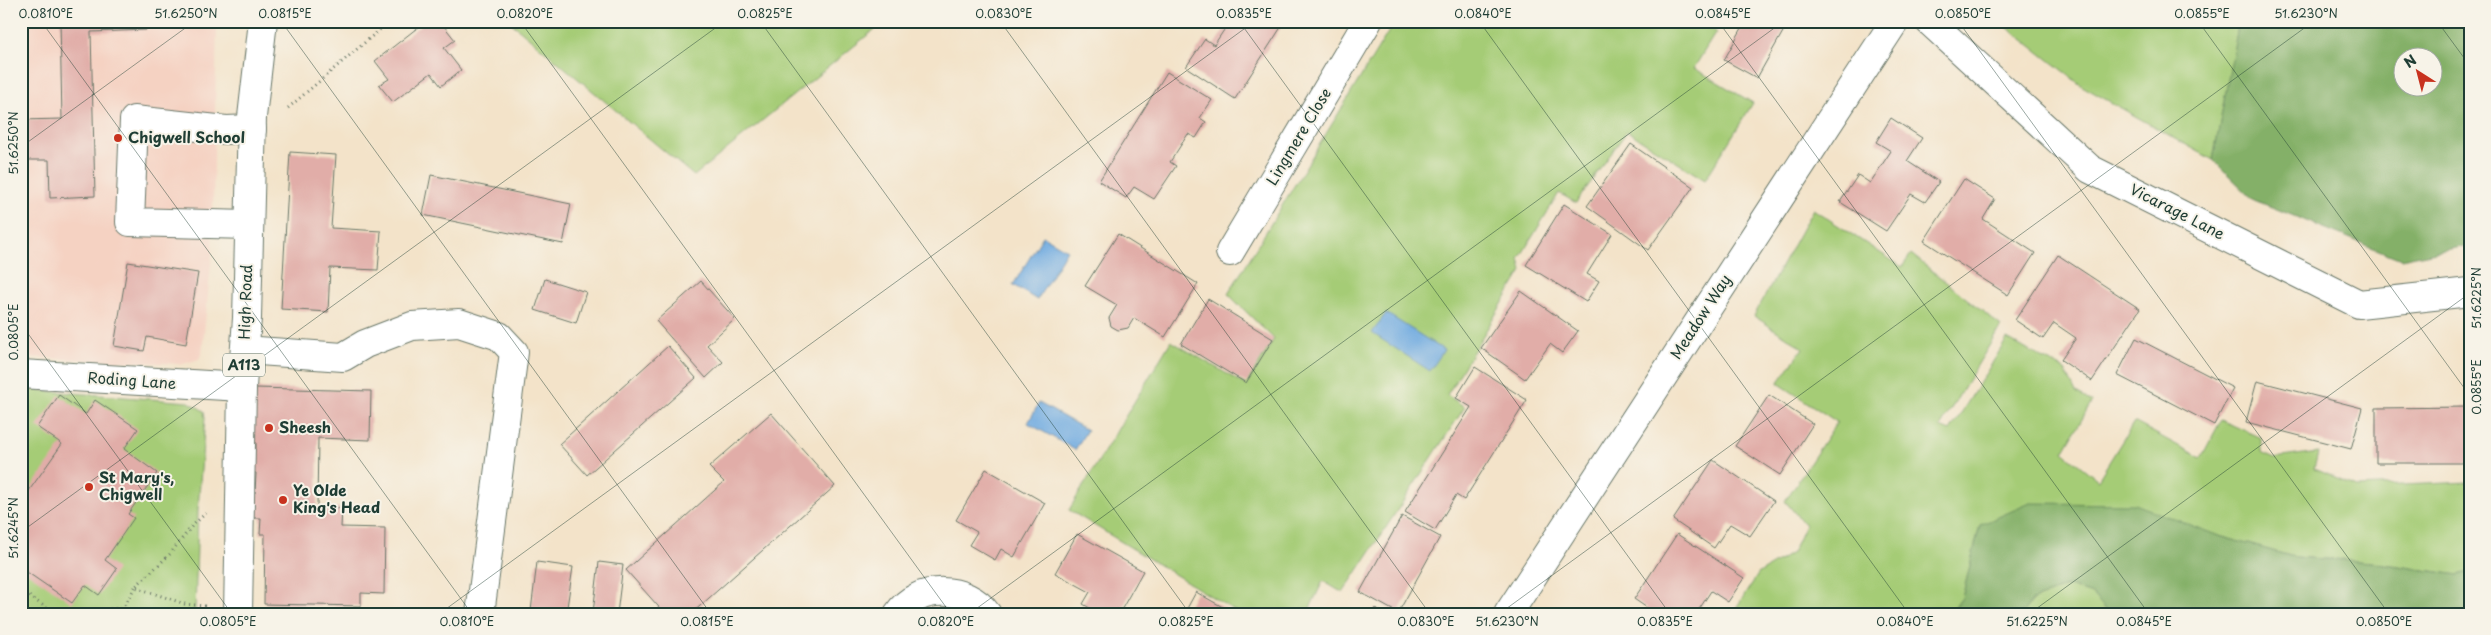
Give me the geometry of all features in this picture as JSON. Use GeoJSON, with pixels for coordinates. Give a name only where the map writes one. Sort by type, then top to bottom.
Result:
{"type":"FeatureCollection","features":[{"type":"Feature","properties":{"kind":"street","name":"High Road"},"geometry":{"type":"LineString","coordinates":[[238,611],[242,387],[245,350],[252,129],[263,21]]}},
{"type":"Feature","properties":{"kind":"street","name":"Lingmere Close"},"geometry":{"type":"LineString","coordinates":[[1230,252],[1368,21]]}},
{"type":"Feature","properties":{"kind":"street","name":"Meadow Way"},"geometry":{"type":"LineString","coordinates":[[1508,614],[1895,21]]}},
{"type":"Feature","properties":{"kind":"street","name":"Vicarage Lane"},"geometry":{"type":"LineString","coordinates":[[1929,21],[2090,169],[2350,300],[2359,304],[2470,292]]}},
{"type":"Feature","properties":{"kind":"street"},"geometry":{"type":"LineString","coordinates":[[249,225],[130,222],[130,212],[134,120],[226,130],[252,129]]}},
{"type":"Feature","properties":{"kind":"street"},"geometry":{"type":"LineString","coordinates":[[245,350],[344,357],[365,344],[412,326],[459,323],[499,336],[514,352],[480,614]]}},
{"type":"Feature","properties":{"kind":"street","name":"Roding Lane"},"geometry":{"type":"LineString","coordinates":[[21,374],[242,387]]}},
{"type":"Feature","properties":{"kind":"street"},"geometry":{"type":"LineString","coordinates":[[898,614],[915,598],[933,592],[952,592],[970,599],[986,614]]}},
{"type":"Feature","properties":{"kind":"path"},"geometry":{"type":"LineString","coordinates":[[282,113],[390,21]]}},
{"type":"Feature","properties":{"kind":"path"},"geometry":{"type":"LineString","coordinates":[[120,614],[121,608],[135,587],[170,554],[192,526],[240,482]]}},
{"type":"Feature","properties":{"kind":"path"},"geometry":{"type":"LineString","coordinates":[[135,587],[185,604],[238,611]]}},
{"type":"Feature","properties":{"kind":"path"},"geometry":{"type":"LineString","coordinates":[[21,591],[50,610],[84,612],[121,608]]}},
{"type":"Feature","properties":{"kind":"shaded area","name":"Chigwell School"},"geometry":{"type":"Polygon","coordinates":[[[21,21],[217,21],[212,254],[202,353],[199,359],[183,364],[21,357],[21,21]]]}},
{"type":"Feature","properties":{"kind":"green space"},"geometry":{"type":"Polygon","coordinates":[[[509,21],[885,21],[694,176],[509,21]]]}},
{"type":"Feature","properties":{"kind":"green space"},"geometry":{"type":"Polygon","coordinates":[[[1395,21],[1699,21],[1716,32],[1694,68],[1753,103],[1705,180],[1627,131],[1576,203],[1559,193],[1519,259],[1522,271],[1447,395],[1465,407],[1343,593],[1323,581],[1307,614],[1240,614],[1069,510],[1171,341],[1246,385],[1274,339],[1228,294],[1395,21]]]}},
{"type":"Feature","properties":{"kind":"green space"},"geometry":{"type":"Polygon","coordinates":[[[1999,21],[2239,21],[2213,160],[2082,86],[1999,21]]]}},
{"type":"Feature","properties":{"kind":"green space"},"geometry":{"type":"Polygon","coordinates":[[[2239,21],[2470,21],[2470,245],[2401,259],[2254,200],[2213,160],[2239,21]]]}},
{"type":"Feature","properties":{"kind":"green space"},"geometry":{"type":"Polygon","coordinates":[[[1813,209],[1902,267],[1911,254],[2001,326],[1940,427],[1950,431],[2007,339],[2065,370],[2076,393],[2092,402],[2063,452],[2098,480],[2134,422],[2201,458],[2221,420],[2261,438],[2261,452],[2275,458],[2318,452],[2314,469],[2356,487],[2470,482],[2470,572],[2458,575],[2371,562],[2294,557],[2219,536],[1980,525],[1962,598],[1949,614],[1732,614],[1759,573],[1792,553],[1805,525],[1785,501],[1837,422],[1778,383],[1803,348],[1754,316],[1813,209]]]}},
{"type":"Feature","properties":{"kind":"green space"},"geometry":{"type":"Polygon","coordinates":[[[21,389],[189,402],[204,411],[198,509],[195,614],[21,614],[21,389]]]}},
{"type":"Feature","properties":{"kind":"green space"},"geometry":{"type":"Polygon","coordinates":[[[2030,503],[2135,504],[2219,536],[2294,557],[2371,562],[2458,575],[2470,572],[2470,614],[2155,614],[2153,611],[2143,614],[2110,614],[2092,594],[2069,586],[2033,600],[2021,614],[1950,614],[1962,598],[1980,525],[2030,503]]]}},
{"type":"Feature","properties":{"kind":"green space"},"geometry":{"type":"Polygon","coordinates":[[[2069,586],[2092,594],[2110,614],[2021,614],[2033,600],[2069,586]]]}},
{"type":"Feature","properties":{"kind":"water"},"geometry":{"type":"Polygon","coordinates":[[[1043,236],[1067,250],[1037,300],[1013,285],[1043,236]]]}},
{"type":"Feature","properties":{"kind":"water"},"geometry":{"type":"Polygon","coordinates":[[[1386,313],[1444,350],[1430,371],[1372,333],[1386,313]]]}},
{"type":"Feature","properties":{"kind":"water"},"geometry":{"type":"Polygon","coordinates":[[[1039,403],[1087,430],[1075,450],[1028,423],[1039,403]]]}},
{"type":"Feature","properties":{"kind":"building"},"geometry":{"type":"Polygon","coordinates":[[[60,21],[145,21],[146,30],[91,32],[95,196],[50,198],[49,160],[21,160],[21,120],[62,119],[60,21]]]}},
{"type":"Feature","properties":{"kind":"building"},"geometry":{"type":"Polygon","coordinates":[[[426,21],[440,21],[455,40],[444,48],[461,70],[441,86],[431,73],[393,102],[379,85],[389,79],[375,61],[426,21]]]}},
{"type":"Feature","properties":{"kind":"building"},"geometry":{"type":"Polygon","coordinates":[[[1230,21],[1285,21],[1235,99],[1186,67],[1205,39],[1214,45],[1230,21]]]}},
{"type":"Feature","properties":{"kind":"building"},"geometry":{"type":"Polygon","coordinates":[[[1746,21],[1789,21],[1757,78],[1724,60],[1746,21]]]}},
{"type":"Feature","properties":{"kind":"building"},"geometry":{"type":"Polygon","coordinates":[[[1167,72],[1212,100],[1200,118],[1206,122],[1196,138],[1188,134],[1170,162],[1176,166],[1154,199],[1134,187],[1126,198],[1099,181],[1167,72]]]}},
{"type":"Feature","properties":{"kind":"building"},"geometry":{"type":"Polygon","coordinates":[[[1891,118],[1922,138],[1907,161],[1939,182],[1925,202],[1911,194],[1886,231],[1840,202],[1858,175],[1870,183],[1891,151],[1876,142],[1891,118]]]}},
{"type":"Feature","properties":{"kind":"building"},"geometry":{"type":"Polygon","coordinates":[[[1631,144],[1693,187],[1648,250],[1587,206],[1631,144]]]}},
{"type":"Feature","properties":{"kind":"building"},"geometry":{"type":"Polygon","coordinates":[[[290,152],[336,155],[331,228],[381,231],[378,270],[330,268],[328,312],[281,309],[290,152]]]}},
{"type":"Feature","properties":{"kind":"building"},"geometry":{"type":"Polygon","coordinates":[[[431,175],[571,204],[563,244],[423,215],[431,175]]]}},
{"type":"Feature","properties":{"kind":"building"},"geometry":{"type":"Polygon","coordinates":[[[1964,179],[1995,199],[1983,219],[2035,253],[2008,295],[1924,241],[1964,179]]]}},
{"type":"Feature","properties":{"kind":"building"},"geometry":{"type":"Polygon","coordinates":[[[1564,204],[1612,234],[1587,274],[1599,281],[1586,302],[1526,265],[1564,204]]]}},
{"type":"Feature","properties":{"kind":"building"},"geometry":{"type":"Polygon","coordinates":[[[1118,234],[1198,284],[1165,337],[1134,318],[1128,328],[1118,330],[1111,326],[1109,318],[1117,305],[1085,286],[1118,234]]]}},
{"type":"Feature","properties":{"kind":"building"},"geometry":{"type":"Polygon","coordinates":[[[2058,255],[2140,309],[2092,381],[2061,360],[2076,338],[2054,323],[2043,339],[2015,320],[2058,255]]]}},
{"type":"Feature","properties":{"kind":"building"},"geometry":{"type":"Polygon","coordinates":[[[128,262],[198,273],[186,344],[147,337],[144,351],[114,346],[128,262]]]}},
{"type":"Feature","properties":{"kind":"building"},"geometry":{"type":"Polygon","coordinates":[[[545,279],[586,292],[576,323],[535,310],[545,279]]]}},
{"type":"Feature","properties":{"kind":"building"},"geometry":{"type":"Polygon","coordinates":[[[701,281],[735,319],[707,345],[723,362],[706,378],[656,321],[701,281]]]}},
{"type":"Feature","properties":{"kind":"building"},"geometry":{"type":"Polygon","coordinates":[[[1521,291],[1578,331],[1562,353],[1550,344],[1525,379],[1481,348],[1521,291]]]}},
{"type":"Feature","properties":{"kind":"building"},"geometry":{"type":"Polygon","coordinates":[[[1208,299],[1273,339],[1246,383],[1181,344],[1208,299]]]}},
{"type":"Feature","properties":{"kind":"building"},"geometry":{"type":"Polygon","coordinates":[[[2136,338],[2233,388],[2214,425],[2117,375],[2136,338]]]}},
{"type":"Feature","properties":{"kind":"building"},"geometry":{"type":"Polygon","coordinates":[[[668,346],[696,378],[587,475],[559,444],[668,346]]]}},
{"type":"Feature","properties":{"kind":"building"},"geometry":{"type":"Polygon","coordinates":[[[1475,367],[1527,400],[1464,500],[1456,495],[1435,530],[1405,512],[1471,407],[1456,398],[1475,367]]]}},
{"type":"Feature","properties":{"kind":"building"},"geometry":{"type":"Polygon","coordinates":[[[2257,381],[2362,408],[2351,449],[2246,422],[2257,381]]]}},
{"type":"Feature","properties":{"kind":"building","name":"Ye Olde King's Head"},"geometry":{"type":"Polygon","coordinates":[[[256,388],[371,391],[370,440],[318,438],[317,507],[342,508],[341,527],[385,528],[384,594],[361,593],[361,606],[264,604],[265,534],[260,534],[261,518],[249,518],[250,493],[255,493],[256,473],[250,472],[250,449],[256,449],[256,442],[250,442],[256,388]]]}},
{"type":"Feature","properties":{"kind":"building","name":"St Mary's, Chigwell"},"geometry":{"type":"Polygon","coordinates":[[[59,395],[86,414],[95,400],[138,429],[124,449],[157,473],[128,514],[134,518],[105,560],[117,569],[99,595],[85,585],[72,603],[21,568],[21,502],[62,444],[37,427],[59,395]]]}},
{"type":"Feature","properties":{"kind":"building"},"geometry":{"type":"Polygon","coordinates":[[[1769,395],[1813,424],[1780,475],[1735,446],[1769,395]]]}},
{"type":"Feature","properties":{"kind":"building"},"geometry":{"type":"Polygon","coordinates":[[[2469,407],[2469,463],[2376,463],[2376,408],[2469,407]]]}},
{"type":"Feature","properties":{"kind":"building"},"geometry":{"type":"Polygon","coordinates":[[[771,413],[835,486],[691,614],[665,614],[626,570],[724,482],[709,467],[771,413]]]}},
{"type":"Feature","properties":{"kind":"building"},"geometry":{"type":"Polygon","coordinates":[[[1713,460],[1774,501],[1750,536],[1730,524],[1714,548],[1673,520],[1713,460]]]}},
{"type":"Feature","properties":{"kind":"building"},"geometry":{"type":"Polygon","coordinates":[[[986,469],[1045,503],[1014,557],[1001,549],[995,560],[969,545],[977,532],[956,520],[986,469]]]}},
{"type":"Feature","properties":{"kind":"building"},"geometry":{"type":"Polygon","coordinates":[[[1402,516],[1440,537],[1398,613],[1360,592],[1402,516]]]}},
{"type":"Feature","properties":{"kind":"building"},"geometry":{"type":"Polygon","coordinates":[[[1077,534],[1143,571],[1119,614],[1108,610],[1106,614],[1100,614],[1083,604],[1090,592],[1055,573],[1077,534]]]}},
{"type":"Feature","properties":{"kind":"building"},"geometry":{"type":"Polygon","coordinates":[[[1677,534],[1744,578],[1728,602],[1711,591],[1696,614],[1656,614],[1634,599],[1677,534]]]}},
{"type":"Feature","properties":{"kind":"building"},"geometry":{"type":"Polygon","coordinates":[[[537,562],[573,567],[566,614],[531,611],[537,562]]]}},
{"type":"Feature","properties":{"kind":"building"},"geometry":{"type":"Polygon","coordinates":[[[599,562],[623,565],[617,614],[593,613],[599,562]]]}},
{"type":"Feature","properties":{"kind":"building"},"geometry":{"type":"Polygon","coordinates":[[[1196,592],[1235,614],[1184,614],[1196,592]]]}},
{"type":"Feature","properties":{"kind":"building"},"geometry":{"type":"Polygon","coordinates":[[[1375,608],[1386,614],[1372,614],[1375,608]]]}},
{"type":"Feature","properties":{"kind":"place","name":"Chigwell School"},"geometry":{"type":"Point","coordinates":[118,138]}},
{"type":"Feature","properties":{"kind":"place","name":"Sheesh"},"geometry":{"type":"Point","coordinates":[269,428]}},
{"type":"Feature","properties":{"kind":"place","name":"St Mary's, Chigwell"},"geometry":{"type":"Point","coordinates":[89,487]}},
{"type":"Feature","properties":{"kind":"place","name":"Ye Olde King's Head"},"geometry":{"type":"Point","coordinates":[283,500]}}]}
